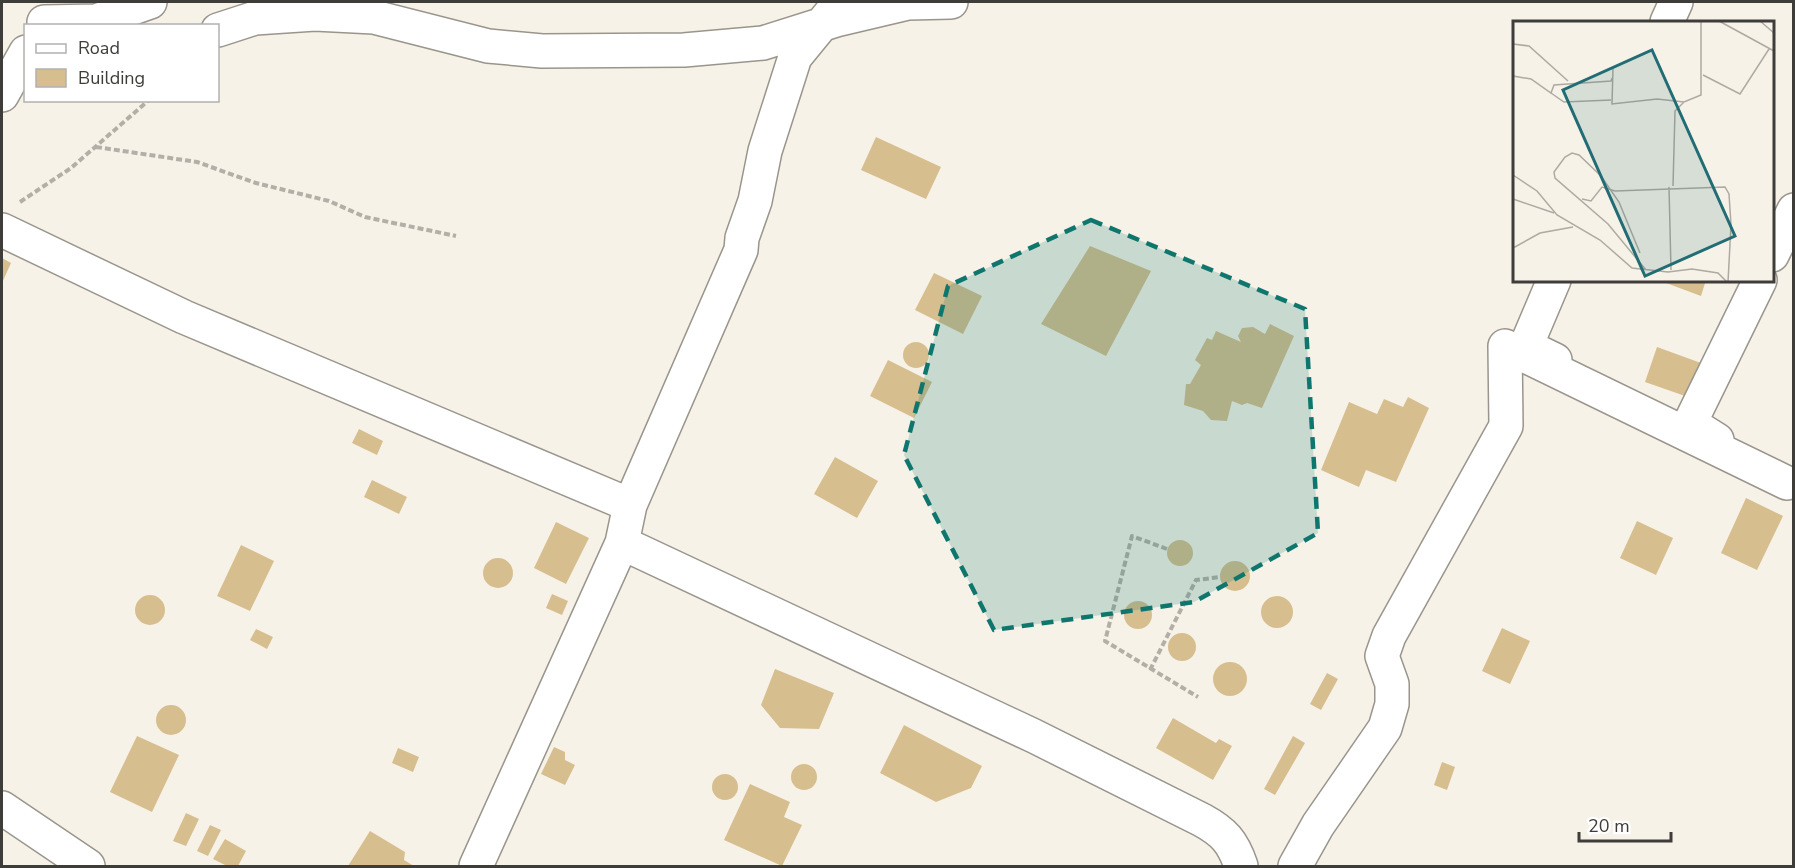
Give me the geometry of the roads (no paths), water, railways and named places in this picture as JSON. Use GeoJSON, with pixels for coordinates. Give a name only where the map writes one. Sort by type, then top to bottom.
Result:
{"type":"FeatureCollection","features":[{"type":"Feature","properties":{"kind":"street"},"geometry":{"type":"LineString","coordinates":[[46,16],[96,21],[150,2]]}},
{"type":"Feature","properties":{"kind":"street"},"geometry":{"type":"LineString","coordinates":[[217,24],[251,2]]}},
{"type":"Feature","properties":{"kind":"street"},"geometry":{"type":"LineString","coordinates":[[219,30],[255,18],[315,14],[374,16],[488,46],[542,51],[612,52],[763,43],[829,13],[908,3],[951,2]]}},
{"type":"Feature","properties":{"kind":"street"},"geometry":{"type":"LineString","coordinates":[[1667,21],[1676,2]]}},
{"type":"Feature","properties":{"kind":"street"},"geometry":{"type":"LineString","coordinates":[[476,867],[622,543],[630,505],[741,250],[765,151],[795,57],[829,13]]}},
{"type":"Feature","properties":{"kind":"street"},"geometry":{"type":"LineString","coordinates":[[2,95],[24,56]]}},
{"type":"Feature","properties":{"kind":"street"},"geometry":{"type":"LineString","coordinates":[[1774,253],[1794,210]]}},
{"type":"Feature","properties":{"kind":"street"},"geometry":{"type":"LineString","coordinates":[[6,220],[184,317],[630,505]]}},
{"type":"Feature","properties":{"kind":"street"},"geometry":{"type":"LineString","coordinates":[[1295,867],[1318,825],[1385,728],[1392,704],[1392,684],[1382,656],[1389,636],[1506,426],[1505,346],[1787,483],[1690,423],[1526,346],[1553,282]]}},
{"type":"Feature","properties":{"kind":"street"},"geometry":{"type":"LineString","coordinates":[[1690,423],[1759,282]]}},
{"type":"Feature","properties":{"kind":"street"},"geometry":{"type":"LineString","coordinates":[[622,543],[1034,736],[1202,820],[1219,829],[1232,842],[1241,867]]}},
{"type":"Feature","properties":{"kind":"street"},"geometry":{"type":"LineString","coordinates":[[2,808],[88,867]]}}]}
